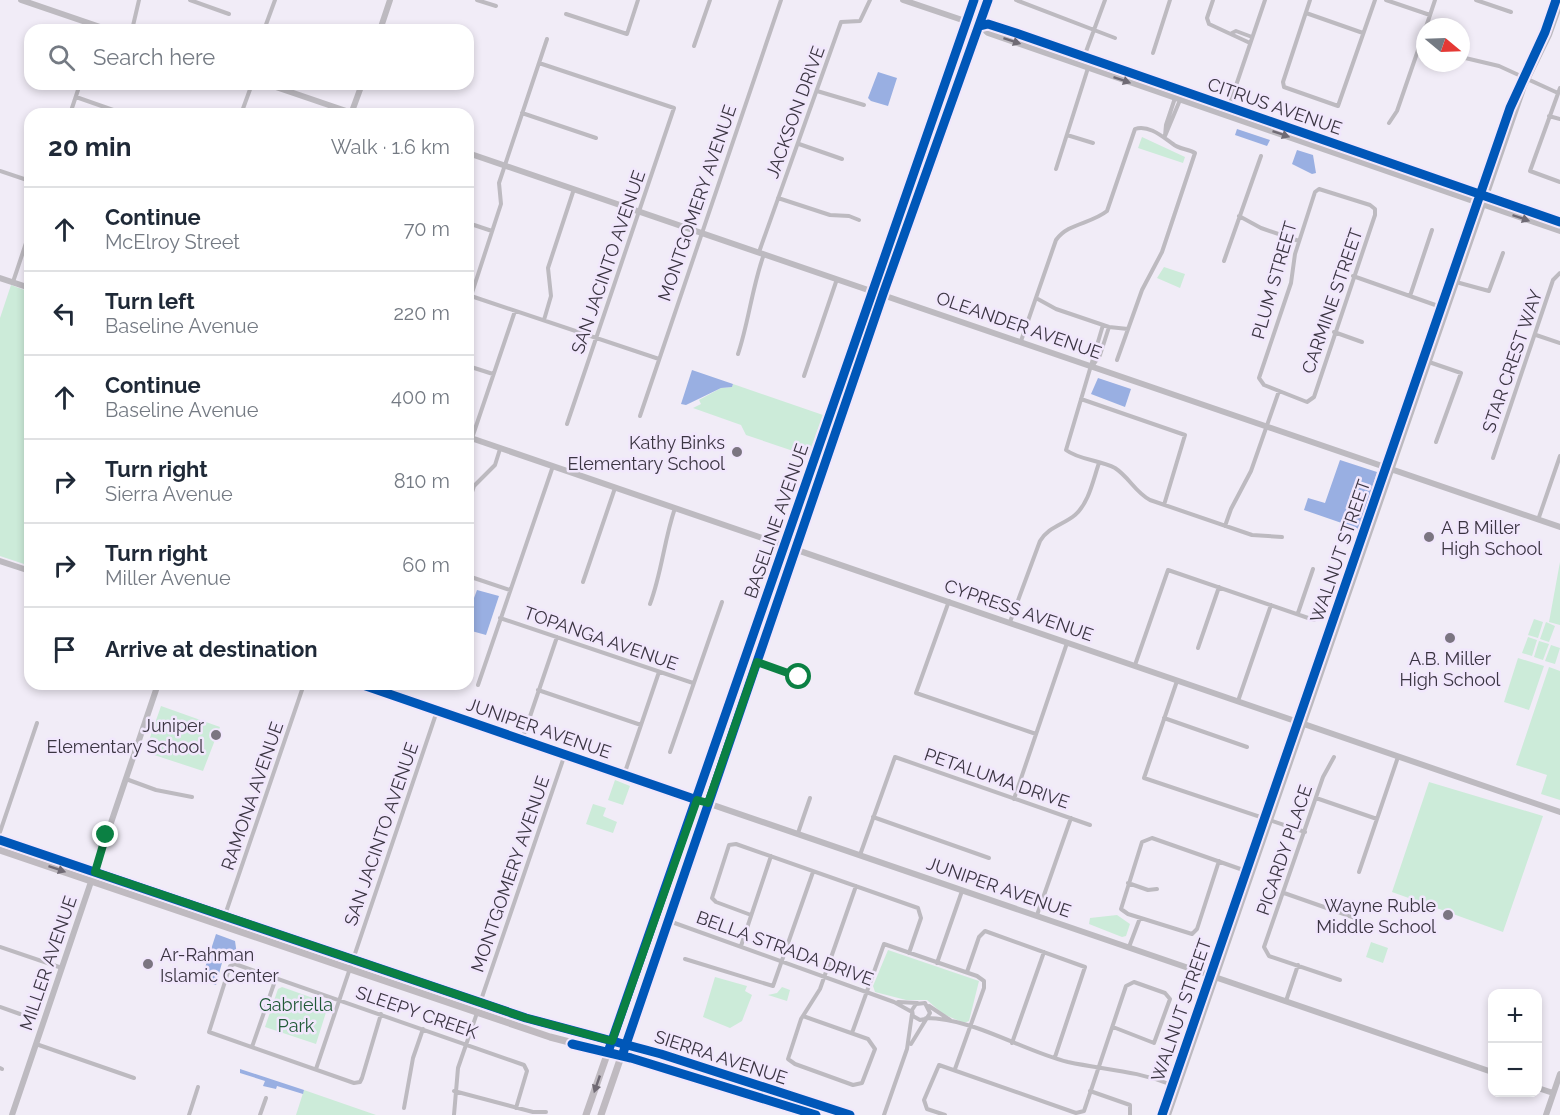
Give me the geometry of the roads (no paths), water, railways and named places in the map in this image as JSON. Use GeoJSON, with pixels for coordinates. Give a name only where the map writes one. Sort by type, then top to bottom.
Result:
{"type":"FeatureCollection","features":[{"type":"Feature","properties":{"kind":"main road","name":"BASELINE AVENUE"},"geometry":{"type":"LineString","coordinates":[[586,1115],[974,0]]}},
{"type":"Feature","properties":{"kind":"main road","name":"BASELINE AVENUE"},"geometry":{"type":"LineString","coordinates":[[601,1115],[883,294],[988,0]]}},
{"type":"Feature","properties":{"kind":"main road","name":"SIERRA AVENUE"},"geometry":{"type":"LineString","coordinates":[[0,840],[526,1018],[626,1044],[850,1115]]}},
{"type":"Feature","properties":{"kind":"main road","name":"SIERRA AVENUE"},"geometry":{"type":"LineString","coordinates":[[0,850],[550,1037],[622,1056],[811,1114]]}},
{"type":"Feature","properties":{"kind":"street"},"geometry":{"type":"LineString","coordinates":[[21,0],[44,5],[89,24]]}},
{"type":"Feature","properties":{"kind":"street"},"geometry":{"type":"LineString","coordinates":[[133,24],[139,0]]}},
{"type":"Feature","properties":{"kind":"street"},"geometry":{"type":"LineString","coordinates":[[190,0],[229,14]]}},
{"type":"Feature","properties":{"kind":"street"},"geometry":{"type":"LineString","coordinates":[[266,24],[275,0]]}},
{"type":"Feature","properties":{"kind":"street"},"geometry":{"type":"LineString","coordinates":[[382,24],[390,0]]}},
{"type":"Feature","properties":{"kind":"street"},"geometry":{"type":"LineString","coordinates":[[477,0],[496,6]]}},
{"type":"Feature","properties":{"kind":"street"},"geometry":{"type":"LineString","coordinates":[[566,14],[627,34],[638,0]]}},
{"type":"Feature","properties":{"kind":"street"},"geometry":{"type":"LineString","coordinates":[[694,46],[710,0]]}},
{"type":"Feature","properties":{"kind":"street","name":"MONTGOMERY AVENUE"},"geometry":{"type":"LineString","coordinates":[[640,416],[781,0]]}},
{"type":"Feature","properties":{"kind":"street","name":"JACKSON DRIVE"},"geometry":{"type":"LineString","coordinates":[[738,354],[749,321],[753,285],[761,253],[778,198],[841,22],[860,21],[870,0]]}},
{"type":"Feature","properties":{"kind":"street","name":"CITRUS AVENUE"},"geometry":{"type":"LineString","coordinates":[[903,0],[980,26],[987,33],[1560,231]]}},
{"type":"Feature","properties":{"kind":"street"},"geometry":{"type":"LineString","coordinates":[[1016,0],[1114,38]]}},
{"type":"Feature","properties":{"kind":"street"},"geometry":{"type":"LineString","coordinates":[[1084,57],[1105,0]]}},
{"type":"Feature","properties":{"kind":"street"},"geometry":{"type":"LineString","coordinates":[[1154,52],[1170,0]]}},
{"type":"Feature","properties":{"kind":"street"},"geometry":{"type":"LineString","coordinates":[[1213,0],[1207,18],[1209,24],[1250,43]]}},
{"type":"Feature","properties":{"kind":"street"},"geometry":{"type":"LineString","coordinates":[[1226,115],[1265,0]]}},
{"type":"Feature","properties":{"kind":"street"},"geometry":{"type":"LineString","coordinates":[[1310,0],[1283,82],[1284,87],[1338,106],[1375,0]]}},
{"type":"Feature","properties":{"kind":"street"},"geometry":{"type":"LineString","coordinates":[[1386,0],[1430,15]]}},
{"type":"Feature","properties":{"kind":"street"},"geometry":{"type":"LineString","coordinates":[[1429,18],[1436,0]]}},
{"type":"Feature","properties":{"kind":"street"},"geometry":{"type":"LineString","coordinates":[[1476,0],[1511,12]]}},
{"type":"Feature","properties":{"kind":"street","name":"WALNUT STREET"},"geometry":{"type":"LineString","coordinates":[[1389,468],[1429,362],[1483,195],[1525,77],[1556,0]]}},
{"type":"Feature","properties":{"kind":"street","name":"WALNUT STREET"},"geometry":{"type":"LineString","coordinates":[[1525,77],[1544,45],[1560,4]]}},
{"type":"Feature","properties":{"kind":"street"},"geometry":{"type":"LineString","coordinates":[[1306,13],[1363,33]]}},
{"type":"Feature","properties":{"kind":"street","name":"CITRUS AVENUE"},"geometry":{"type":"LineString","coordinates":[[980,26],[988,24],[1560,222]]}},
{"type":"Feature","properties":{"kind":"street"},"geometry":{"type":"LineString","coordinates":[[1231,33],[1236,31],[1252,37]]}},
{"type":"Feature","properties":{"kind":"street"},"geometry":{"type":"LineString","coordinates":[[474,281],[501,204],[499,183],[547,39]]}},
{"type":"Feature","properties":{"kind":"street"},"geometry":{"type":"LineString","coordinates":[[1470,59],[1490,63],[1559,91],[1530,171],[1560,182]]}},
{"type":"Feature","properties":{"kind":"street"},"geometry":{"type":"LineString","coordinates":[[1389,123],[1397,111],[1416,62]]}},
{"type":"Feature","properties":{"kind":"street","name":"SAN JACINTO AVENUE"},"geometry":{"type":"LineString","coordinates":[[539,63],[674,108],[567,424]]}},
{"type":"Feature","properties":{"kind":"street"},"geometry":{"type":"LineString","coordinates":[[1056,169],[1088,68]]}},
{"type":"Feature","properties":{"kind":"street"},"geometry":{"type":"LineString","coordinates":[[72,108],[78,90]]}},
{"type":"Feature","properties":{"kind":"street"},"geometry":{"type":"LineString","coordinates":[[243,108],[250,90]]}},
{"type":"Feature","properties":{"kind":"street"},"geometry":{"type":"LineString","coordinates":[[284,90],[336,108]]}},
{"type":"Feature","properties":{"kind":"street"},"geometry":{"type":"LineString","coordinates":[[355,108],[360,90]]}},
{"type":"Feature","properties":{"kind":"street"},"geometry":{"type":"LineString","coordinates":[[817,91],[864,105]]}},
{"type":"Feature","properties":{"kind":"street"},"geometry":{"type":"LineString","coordinates":[[76,97],[107,108]]}},
{"type":"Feature","properties":{"kind":"street"},"geometry":{"type":"LineString","coordinates":[[1165,136],[1166,124],[1177,99]]}},
{"type":"Feature","properties":{"kind":"street"},"geometry":{"type":"LineString","coordinates":[[522,113],[596,138]]}},
{"type":"Feature","properties":{"kind":"street"},"geometry":{"type":"LineString","coordinates":[[1549,116],[1560,120]]}},
{"type":"Feature","properties":{"kind":"street"},"geometry":{"type":"LineString","coordinates":[[1021,341],[1060,235],[1107,211],[1135,129],[1143,128],[1165,136],[1172,144],[1195,153],[1162,252],[1146,281],[1117,360]]}},
{"type":"Feature","properties":{"kind":"street"},"geometry":{"type":"LineString","coordinates":[[1067,135],[1093,143]]}},
{"type":"Feature","properties":{"kind":"street"},"geometry":{"type":"LineString","coordinates":[[799,144],[842,159]]}},
{"type":"Feature","properties":{"kind":"street","name":"OLEANDER AVENUE"},"geometry":{"type":"LineString","coordinates":[[474,155],[1560,527]]}},
{"type":"Feature","properties":{"kind":"street"},"geometry":{"type":"LineString","coordinates":[[1224,261],[1261,156]]}},
{"type":"Feature","properties":{"kind":"street"},"geometry":{"type":"LineString","coordinates":[[0,171],[24,180]]}},
{"type":"Feature","properties":{"kind":"street"},"geometry":{"type":"LineString","coordinates":[[544,320],[551,296],[548,268],[574,188]]}},
{"type":"Feature","properties":{"kind":"street","name":"CARMINE STREET"},"geometry":{"type":"LineString","coordinates":[[1279,391],[1307,402],[1311,401],[1375,209],[1370,205],[1319,189]]}},
{"type":"Feature","properties":{"kind":"street","name":"PLUM STREET"},"geometry":{"type":"LineString","coordinates":[[1279,391],[1260,381],[1260,374],[1291,283],[1299,241],[1315,192],[1319,189]]}},
{"type":"Feature","properties":{"kind":"street"},"geometry":{"type":"LineString","coordinates":[[778,198],[830,215],[849,216],[859,220]]}},
{"type":"Feature","properties":{"kind":"street","name":"WALNUT STREET"},"geometry":{"type":"LineString","coordinates":[[1162,1115],[1213,977],[1301,723],[1389,468],[1441,307],[1480,204]]}},
{"type":"Feature","properties":{"kind":"street"},"geometry":{"type":"LineString","coordinates":[[1239,216],[1261,228],[1299,241]]}},
{"type":"Feature","properties":{"kind":"street"},"geometry":{"type":"LineString","coordinates":[[474,225],[492,231]]}},
{"type":"Feature","properties":{"kind":"street"},"geometry":{"type":"LineString","coordinates":[[1410,296],[1432,230]]}},
{"type":"Feature","properties":{"kind":"street"},"geometry":{"type":"LineString","coordinates":[[13,282],[24,249]]}},
{"type":"Feature","properties":{"kind":"street"},"geometry":{"type":"LineString","coordinates":[[1456,282],[1489,291],[1503,253]]}},
{"type":"Feature","properties":{"kind":"street","name":"STAR CREST WAY"},"geometry":{"type":"LineString","coordinates":[[1493,458],[1553,280],[1559,273]]}},
{"type":"Feature","properties":{"kind":"street"},"geometry":{"type":"LineString","coordinates":[[1353,276],[1441,307]]}},
{"type":"Feature","properties":{"kind":"street"},"geometry":{"type":"LineString","coordinates":[[0,278],[24,286]]}},
{"type":"Feature","properties":{"kind":"street"},"geometry":{"type":"LineString","coordinates":[[804,376],[838,278]]}},
{"type":"Feature","properties":{"kind":"street"},"geometry":{"type":"LineString","coordinates":[[474,297],[659,359]]}},
{"type":"Feature","properties":{"kind":"street"},"geometry":{"type":"LineString","coordinates":[[1036,298],[1056,309],[1103,325],[1128,329]]}},
{"type":"Feature","properties":{"kind":"street"},"geometry":{"type":"LineString","coordinates":[[474,426],[515,310]]}},
{"type":"Feature","properties":{"kind":"street"},"geometry":{"type":"LineString","coordinates":[[1103,325],[1066,450],[1119,471],[1143,497],[1262,537],[1282,537]]}},
{"type":"Feature","properties":{"kind":"street"},"geometry":{"type":"LineString","coordinates":[[1092,366],[1103,346],[1109,327]]}},
{"type":"Feature","properties":{"kind":"street"},"geometry":{"type":"LineString","coordinates":[[1334,332],[1362,342]]}},
{"type":"Feature","properties":{"kind":"street"},"geometry":{"type":"LineString","coordinates":[[1536,335],[1560,343]]}},
{"type":"Feature","properties":{"kind":"street"},"geometry":{"type":"LineString","coordinates":[[1097,344],[1103,346]]}},
{"type":"Feature","properties":{"kind":"street"},"geometry":{"type":"LineString","coordinates":[[1429,362],[1461,373],[1436,442]]}},
{"type":"Feature","properties":{"kind":"street"},"geometry":{"type":"LineString","coordinates":[[474,368],[493,374]]}},
{"type":"Feature","properties":{"kind":"street"},"geometry":{"type":"LineString","coordinates":[[1225,526],[1231,509],[1251,471],[1279,391]]}},
{"type":"Feature","properties":{"kind":"street"},"geometry":{"type":"LineString","coordinates":[[1081,399],[1185,435],[1164,505]]}},
{"type":"Feature","properties":{"kind":"street","name":"CYPRESS AVENUE"},"geometry":{"type":"LineString","coordinates":[[474,438],[1560,812]]}},
{"type":"Feature","properties":{"kind":"street"},"geometry":{"type":"LineString","coordinates":[[474,486],[495,465],[501,448]]}},
{"type":"Feature","properties":{"kind":"street"},"geometry":{"type":"LineString","coordinates":[[1539,520],[1560,456]]}},
{"type":"Feature","properties":{"kind":"street"},"geometry":{"type":"LineString","coordinates":[[1010,622],[1040,541],[1048,531],[1075,515],[1082,507],[1099,462]]}},
{"type":"Feature","properties":{"kind":"street"},"geometry":{"type":"LineString","coordinates":[[478,684],[553,466]]}},
{"type":"Feature","properties":{"kind":"street"},"geometry":{"type":"LineString","coordinates":[[583,582],[615,487]]}},
{"type":"Feature","properties":{"kind":"street"},"geometry":{"type":"LineString","coordinates":[[650,604],[660,577],[664,541],[676,507]]}},
{"type":"Feature","properties":{"kind":"street"},"geometry":{"type":"LineString","coordinates":[[0,561],[24,569]]}},
{"type":"Feature","properties":{"kind":"street"},"geometry":{"type":"LineString","coordinates":[[1298,614],[1313,569]]}},
{"type":"Feature","properties":{"kind":"street"},"geometry":{"type":"LineString","coordinates":[[1135,665],[1168,570],[1314,620]]}},
{"type":"Feature","properties":{"kind":"street"},"geometry":{"type":"LineString","coordinates":[[474,578],[510,590]]}},
{"type":"Feature","properties":{"kind":"street"},"geometry":{"type":"LineString","coordinates":[[1198,648],[1219,587]]}},
{"type":"Feature","properties":{"kind":"street"},"geometry":{"type":"LineString","coordinates":[[949,601],[916,693],[1036,734]]}},
{"type":"Feature","properties":{"kind":"street"},"geometry":{"type":"LineString","coordinates":[[670,752],[722,602]]}},
{"type":"Feature","properties":{"kind":"street"},"geometry":{"type":"LineString","coordinates":[[1238,701],[1271,605]]}},
{"type":"Feature","properties":{"kind":"street","name":"TOPANGA AVENUE"},"geometry":{"type":"LineString","coordinates":[[500,618],[693,683]]}},
{"type":"Feature","properties":{"kind":"street"},"geometry":{"type":"LineString","coordinates":[[522,740],[557,637]]}},
{"type":"Feature","properties":{"kind":"street"},"geometry":{"type":"LineString","coordinates":[[1014,799],[1067,642]]}},
{"type":"Feature","properties":{"kind":"street"},"geometry":{"type":"LineString","coordinates":[[757,662],[799,677]]}},
{"type":"Feature","properties":{"kind":"street"},"geometry":{"type":"LineString","coordinates":[[624,775],[659,672]]}},
{"type":"Feature","properties":{"kind":"street"},"geometry":{"type":"LineString","coordinates":[[1177,680],[1144,777],[1305,832]]}},
{"type":"Feature","properties":{"kind":"street","name":"MILLER AVENUE"},"geometry":{"type":"LineString","coordinates":[[12,1115],[156,690]]}},
{"type":"Feature","properties":{"kind":"street","name":"RAMONA AVENUE"},"geometry":{"type":"LineString","coordinates":[[225,916],[302,690]]}},
{"type":"Feature","properties":{"kind":"street","name":"JUNIPER AVENUE"},"geometry":{"type":"LineString","coordinates":[[377,690],[1488,1071]]}},
{"type":"Feature","properties":{"kind":"street"},"geometry":{"type":"LineString","coordinates":[[538,690],[641,725]]}},
{"type":"Feature","properties":{"kind":"street","name":"SAN JACINTO AVENUE"},"geometry":{"type":"LineString","coordinates":[[316,1069],[437,711]]}},
{"type":"Feature","properties":{"kind":"street"},"geometry":{"type":"LineString","coordinates":[[1164,718],[1247,747]]}},
{"type":"Feature","properties":{"kind":"street"},"geometry":{"type":"LineString","coordinates":[[0,832],[37,723]]}},
{"type":"Feature","properties":{"kind":"street","name":"MONTGOMERY AVENUE"},"geometry":{"type":"LineString","coordinates":[[480,1003],[565,754]]}},
{"type":"Feature","properties":{"kind":"street"},"geometry":{"type":"LineString","coordinates":[[1359,872],[1398,756]]}},
{"type":"Feature","properties":{"kind":"street","name":"PETALUMA DRIVE"},"geometry":{"type":"LineString","coordinates":[[873,817],[895,757],[1090,825]]}},
{"type":"Feature","properties":{"kind":"street","name":"PICARDY PLACE"},"geometry":{"type":"LineString","coordinates":[[1298,966],[1266,954],[1265,944],[1316,798],[1334,758]]}},
{"type":"Feature","properties":{"kind":"street"},"geometry":{"type":"LineString","coordinates":[[126,779],[156,790],[192,796]]}},
{"type":"Feature","properties":{"kind":"street"},"geometry":{"type":"LineString","coordinates":[[798,833],[810,798]]}},
{"type":"Feature","properties":{"kind":"street"},"geometry":{"type":"LineString","coordinates":[[1316,798],[1377,819]]}},
{"type":"Feature","properties":{"kind":"street"},"geometry":{"type":"LineString","coordinates":[[860,855],[873,817],[989,858]]}},
{"type":"Feature","properties":{"kind":"street"},"geometry":{"type":"LineString","coordinates":[[1037,915],[1071,818]]}},
{"type":"Feature","properties":{"kind":"street","name":"WALNUT STREET"},"geometry":{"type":"LineString","coordinates":[[1168,1115],[1246,871],[1267,820]]}},
{"type":"Feature","properties":{"kind":"street"},"geometry":{"type":"LineString","coordinates":[[1219,861],[1197,929],[1192,934],[1140,918],[1121,909],[1144,840],[1152,838],[1219,861],[1246,871]]}},
{"type":"Feature","properties":{"kind":"street"},"geometry":{"type":"LineString","coordinates":[[751,915],[716,902],[712,898],[729,845],[736,844],[918,908],[921,918],[909,953]]}},
{"type":"Feature","properties":{"kind":"street"},"geometry":{"type":"LineString","coordinates":[[741,946],[771,856]]}},
{"type":"Feature","properties":{"kind":"street"},"geometry":{"type":"LineString","coordinates":[[685,959],[772,986],[813,872]]}},
{"type":"Feature","properties":{"kind":"street"},"geometry":{"type":"LineString","coordinates":[[1128,883],[1148,890],[1157,889]]}},
{"type":"Feature","properties":{"kind":"street"},"geometry":{"type":"LineString","coordinates":[[803,1016],[852,1033],[874,1044],[862,1083],[853,1085],[795,1064],[788,1059],[795,1032],[803,1016],[820,989],[856,886]]}},
{"type":"Feature","properties":{"kind":"street"},"geometry":{"type":"LineString","coordinates":[[937,963],[963,890]]}},
{"type":"Feature","properties":{"kind":"street"},"geometry":{"type":"LineString","coordinates":[[1284,893],[1361,920]]}},
{"type":"Feature","properties":{"kind":"street"},"geometry":{"type":"LineString","coordinates":[[1130,947],[1140,918]]}},
{"type":"Feature","properties":{"kind":"street","name":"BELLA STRADA DRIVE"},"geometry":{"type":"LineString","coordinates":[[668,921],[783,960],[824,978],[894,1002],[912,1013]]}},
{"type":"Feature","properties":{"kind":"street"},"geometry":{"type":"LineString","coordinates":[[967,972],[979,937],[985,931],[1085,967],[1055,1057]]}},
{"type":"Feature","properties":{"kind":"street"},"geometry":{"type":"LineString","coordinates":[[852,1033],[884,944],[967,972],[984,981],[955,1069]]}},
{"type":"Feature","properties":{"kind":"street"},"geometry":{"type":"LineString","coordinates":[[0,946],[62,968]]}},
{"type":"Feature","properties":{"kind":"street"},"geometry":{"type":"LineString","coordinates":[[1012,1043],[1044,952]]}},
{"type":"Feature","properties":{"kind":"street","name":"SLEEPY CREEK"},"geometry":{"type":"LineString","coordinates":[[252,1047],[209,1032],[230,966],[235,964],[467,1043],[526,1068],[516,1108]]}},
{"type":"Feature","properties":{"kind":"street"},"geometry":{"type":"LineString","coordinates":[[1286,1002],[1298,966],[1340,980]]}},
{"type":"Feature","properties":{"kind":"street"},"geometry":{"type":"LineString","coordinates":[[276,978],[252,1047],[316,1069],[357,1083],[362,1077],[381,1014]]}},
{"type":"Feature","properties":{"kind":"street"},"geometry":{"type":"LineString","coordinates":[[945,1115],[927,1109],[924,1100],[939,1065],[1076,1113],[1084,1111],[1126,986],[1134,982],[1165,993],[1170,999],[1154,1043],[1113,1028]]}},
{"type":"Feature","properties":{"kind":"street","name":"BELLA STRADA DRIVE"},"geometry":{"type":"LineString","coordinates":[[894,1002],[919,1002]]}},
{"type":"Feature","properties":{"kind":"street"},"geometry":{"type":"LineString","coordinates":[[885,1115],[907,1050],[913,1007],[919,1002],[927,1005],[953,1022]]}},
{"type":"Feature","properties":{"kind":"street"},"geometry":{"type":"LineString","coordinates":[[907,1050],[930,1013],[927,1005]]}},
{"type":"Feature","properties":{"kind":"street"},"geometry":{"type":"LineString","coordinates":[[0,1007],[20,1014]]}},
{"type":"Feature","properties":{"kind":"street"},"geometry":{"type":"LineString","coordinates":[[454,1115],[454,1091],[458,1068],[477,1012]]}},
{"type":"Feature","properties":{"kind":"street"},"geometry":{"type":"LineString","coordinates":[[912,1013],[917,1019],[953,1022],[1055,1057],[1132,1071],[1172,1085]]}},
{"type":"Feature","properties":{"kind":"street"},"geometry":{"type":"LineString","coordinates":[[404,1108],[413,1058],[423,1029]]}},
{"type":"Feature","properties":{"kind":"street"},"geometry":{"type":"LineString","coordinates":[[36,1044],[134,1078]]}},
{"type":"Feature","properties":{"kind":"street"},"geometry":{"type":"LineString","coordinates":[[1546,1115],[1560,1074]]}},
{"type":"Feature","properties":{"kind":"street"},"geometry":{"type":"LineString","coordinates":[[189,1115],[198,1087]]}},
{"type":"Feature","properties":{"kind":"street"},"geometry":{"type":"LineString","coordinates":[[1542,1090],[1553,1094]]}},
{"type":"Feature","properties":{"kind":"street"},"geometry":{"type":"LineString","coordinates":[[454,1091],[516,1108],[546,1112]]}},
{"type":"Feature","properties":{"kind":"street"},"geometry":{"type":"LineString","coordinates":[[1090,1091],[1130,1105],[1130,1115]]}},
{"type":"Feature","properties":{"kind":"street"},"geometry":{"type":"LineString","coordinates":[[260,1115],[266,1098]]}},
{"type":"Feature","properties":{"kind":"water"},"geometry":{"type":"Polygon","coordinates":[[[878,72],[897,78],[888,106],[868,98],[878,72]]]}},
{"type":"Feature","properties":{"kind":"water"},"geometry":{"type":"Polygon","coordinates":[[[1237,129],[1270,140],[1267,146],[1235,135],[1237,129]]]}},
{"type":"Feature","properties":{"kind":"water"},"geometry":{"type":"Polygon","coordinates":[[[1297,150],[1313,155],[1316,173],[1312,174],[1292,164],[1297,150]]]}},
{"type":"Feature","properties":{"kind":"water"},"geometry":{"type":"Polygon","coordinates":[[[692,370],[733,384],[732,387],[721,388],[686,405],[681,404],[692,370]]]}},
{"type":"Feature","properties":{"kind":"water"},"geometry":{"type":"Polygon","coordinates":[[[1098,378],[1131,389],[1125,407],[1091,394],[1098,378]]]}},
{"type":"Feature","properties":{"kind":"water"},"geometry":{"type":"Polygon","coordinates":[[[1340,460],[1377,472],[1359,529],[1304,510],[1308,498],[1325,503],[1340,460]]]}},
{"type":"Feature","properties":{"kind":"water"},"geometry":{"type":"Polygon","coordinates":[[[477,590],[499,596],[486,635],[474,632],[474,598],[477,590]]]}},
{"type":"Feature","properties":{"kind":"water"},"geometry":{"type":"Polygon","coordinates":[[[216,934],[235,941],[237,955],[223,959],[216,985],[201,980],[216,934]]]}},
{"type":"Feature","properties":{"kind":"water"},"geometry":{"type":"Polygon","coordinates":[[[240,1069],[304,1090],[303,1094],[277,1086],[276,1089],[263,1086],[265,1081],[240,1073],[240,1069]]]}},
{"type":"Feature","properties":{"kind":"place","name":"Kathy Binks Elementary School"},"geometry":{"type":"Point","coordinates":[737,452]}},
{"type":"Feature","properties":{"kind":"place","name":"A B Miller High School"},"geometry":{"type":"Point","coordinates":[1429,537]}},
{"type":"Feature","properties":{"kind":"place","name":"A.B. Miller High School"},"geometry":{"type":"Point","coordinates":[1450,638]}},
{"type":"Feature","properties":{"kind":"place","name":"Juniper Elementary School"},"geometry":{"type":"Point","coordinates":[216,735]}},
{"type":"Feature","properties":{"kind":"place","name":"Wayne Ruble Middle School"},"geometry":{"type":"Point","coordinates":[1448,915]}},
{"type":"Feature","properties":{"kind":"place","name":"Ar-Rahman Islamic Center"},"geometry":{"type":"Point","coordinates":[148,964]}},
{"type":"Feature","properties":{"kind":"park label","name":"Gabriella Park"},"geometry":{"type":"Point","coordinates":[296,1014]}}]}
